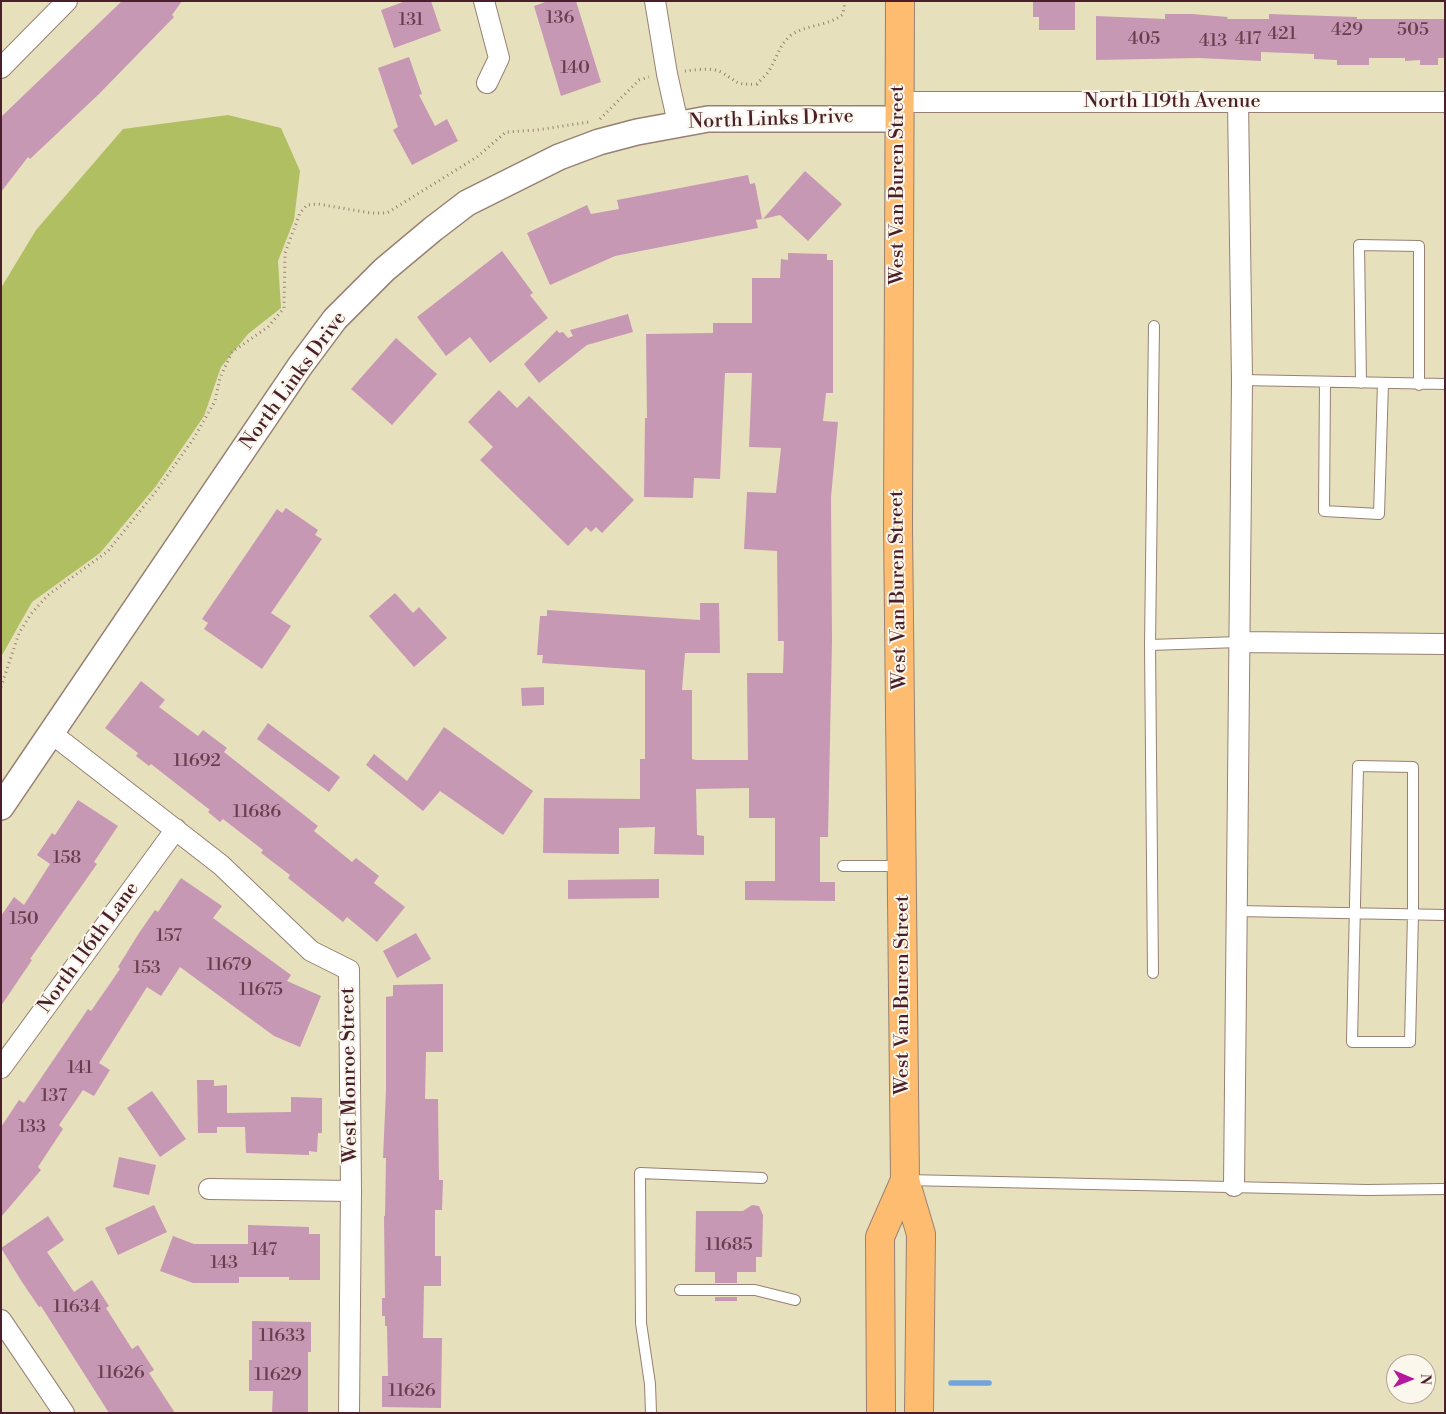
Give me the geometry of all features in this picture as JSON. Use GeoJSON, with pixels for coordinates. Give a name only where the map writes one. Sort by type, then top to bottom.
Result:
{"type":"FeatureCollection","features":[{"type":"Feature","properties":{"kind":"main road","name":"West Van Buren Street"},"geometry":{"type":"LineString","coordinates":[[900,1],[898,110],[898,526],[905,1180],[921,1234],[919,1413]]}},
{"type":"Feature","properties":{"kind":"main road","name":"West Van Buren Street"},"geometry":{"type":"LineString","coordinates":[[883,1407],[880,1237],[905,1180]]}},
{"type":"Feature","properties":{"kind":"street"},"geometry":{"type":"LineString","coordinates":[[1,68],[67,1]]}},
{"type":"Feature","properties":{"kind":"street"},"geometry":{"type":"LineString","coordinates":[[484,1],[499,58],[488,83]]}},
{"type":"Feature","properties":{"kind":"street"},"geometry":{"type":"LineString","coordinates":[[655,1],[667,74],[678,123]]}},
{"type":"Feature","properties":{"kind":"street"},"geometry":{"type":"LineString","coordinates":[[1234,1186],[1242,380],[1238,102]]}},
{"type":"Feature","properties":{"kind":"street","name":"North 119th Avenue"},"geometry":{"type":"LineString","coordinates":[[898,110],[1238,102],[1445,102]]}},
{"type":"Feature","properties":{"kind":"street","name":"North Links Drive"},"geometry":{"type":"LineString","coordinates":[[1,807],[300,366],[335,319],[384,270],[468,203],[559,157],[598,142],[678,123],[732,118],[898,110]]}},
{"type":"Feature","properties":{"kind":"street"},"geometry":{"type":"LineString","coordinates":[[1239,642],[1445,644]]}},
{"type":"Feature","properties":{"kind":"street","name":"West Monroe Street"},"geometry":{"type":"LineString","coordinates":[[51,733],[221,865],[311,951],[349,970],[351,1191],[349,1413]]}},
{"type":"Feature","properties":{"kind":"street","name":"North 116th Lane"},"geometry":{"type":"LineString","coordinates":[[1,1068],[176,829]]}},
{"type":"Feature","properties":{"kind":"street"},"geometry":{"type":"LineString","coordinates":[[209,1189],[351,1191]]}},
{"type":"Feature","properties":{"kind":"street"},"geometry":{"type":"LineString","coordinates":[[1,1320],[64,1413]]}},
{"type":"Feature","properties":{"kind":"lane"},"geometry":{"type":"LineString","coordinates":[[1361,383],[1359,245],[1419,246],[1419,385]]}},
{"type":"Feature","properties":{"kind":"lane"},"geometry":{"type":"LineString","coordinates":[[1153,973],[1150,645],[1154,326]]}},
{"type":"Feature","properties":{"kind":"lane"},"geometry":{"type":"LineString","coordinates":[[1242,380],[1419,385],[1445,384]]}},
{"type":"Feature","properties":{"kind":"lane"},"geometry":{"type":"LineString","coordinates":[[1325,382],[1324,511],[1379,514],[1383,383]]}},
{"type":"Feature","properties":{"kind":"lane"},"geometry":{"type":"LineString","coordinates":[[1150,645],[1239,642]]}},
{"type":"Feature","properties":{"kind":"lane"},"geometry":{"type":"LineString","coordinates":[[1358,766],[1413,767],[1413,914],[1410,1042],[1352,1042],[1358,766]]}},
{"type":"Feature","properties":{"kind":"lane"},"geometry":{"type":"LineString","coordinates":[[843,866],[902,866]]}},
{"type":"Feature","properties":{"kind":"lane"},"geometry":{"type":"LineString","coordinates":[[1237,911],[1445,915]]}},
{"type":"Feature","properties":{"kind":"lane"},"geometry":{"type":"LineString","coordinates":[[651,1413],[650,1384],[640,1323],[640,1173],[762,1178]]}},
{"type":"Feature","properties":{"kind":"lane"},"geometry":{"type":"LineString","coordinates":[[905,1180],[1367,1190],[1445,1189]]}},
{"type":"Feature","properties":{"kind":"lane"},"geometry":{"type":"LineString","coordinates":[[680,1290],[755,1290],[795,1300]]}},
{"type":"Feature","properties":{"kind":"green space"},"geometry":{"type":"Polygon","coordinates":[[[228,115],[281,128],[300,171],[294,220],[278,261],[281,308],[248,334],[221,367],[204,416],[156,486],[100,553],[32,602],[1,657],[1,288],[36,230],[123,129],[228,115]]]}},
{"type":"Feature","properties":{"kind":"building"},"geometry":{"type":"Polygon","coordinates":[[[122,1],[182,1],[172,15],[174,17],[99,94],[30,159],[28,157],[1,192],[1,117],[122,1]]]}},
{"type":"Feature","properties":{"kind":"building"},"geometry":{"type":"Polygon","coordinates":[[[406,1],[431,1],[441,31],[394,48],[381,10],[406,1]]]}},
{"type":"Feature","properties":{"kind":"building"},"geometry":{"type":"Polygon","coordinates":[[[548,1],[576,1],[601,82],[561,96],[534,6],[548,1]]]}},
{"type":"Feature","properties":{"kind":"building"},"geometry":{"type":"Polygon","coordinates":[[[1033,2],[1075,2],[1075,30],[1039,30],[1039,17],[1033,17],[1033,2]]]}},
{"type":"Feature","properties":{"kind":"building"},"geometry":{"type":"Polygon","coordinates":[[[1165,14],[1228,17],[1227,19],[1269,19],[1269,14],[1357,17],[1357,19],[1445,19],[1445,58],[1438,58],[1438,65],[1420,65],[1420,60],[1405,61],[1405,58],[1369,58],[1369,65],[1337,65],[1337,60],[1314,59],[1314,54],[1261,52],[1261,61],[1199,58],[1096,60],[1096,16],[1165,19],[1165,14]]]}},
{"type":"Feature","properties":{"kind":"building"},"geometry":{"type":"Polygon","coordinates":[[[409,57],[422,94],[419,95],[435,126],[447,119],[458,141],[412,165],[393,130],[398,127],[378,68],[409,57]]]}},
{"type":"Feature","properties":{"kind":"building"},"geometry":{"type":"Polygon","coordinates":[[[805,171],[842,204],[808,241],[780,215],[763,219],[805,171]]]}},
{"type":"Feature","properties":{"kind":"building"},"geometry":{"type":"Polygon","coordinates":[[[748,175],[750,184],[755,183],[762,219],[756,220],[758,228],[615,256],[550,285],[527,233],[587,205],[591,214],[619,209],[617,200],[748,175]]]}},
{"type":"Feature","properties":{"kind":"building"},"geometry":{"type":"Polygon","coordinates":[[[502,251],[533,293],[530,295],[548,318],[490,363],[470,337],[446,356],[417,317],[502,251]]]}},
{"type":"Feature","properties":{"kind":"building"},"geometry":{"type":"Polygon","coordinates":[[[788,253],[827,254],[827,260],[833,260],[833,393],[826,393],[823,421],[838,422],[831,497],[832,641],[828,837],[820,837],[820,882],[835,882],[835,901],[745,900],[745,881],[775,881],[775,818],[749,818],[749,788],[696,789],[697,835],[704,836],[704,855],[654,854],[655,827],[619,828],[619,854],[543,853],[544,798],[640,799],[640,759],[645,759],[645,670],[542,663],[543,655],[537,655],[540,616],[547,616],[547,610],[700,620],[700,603],[719,603],[720,653],[685,653],[682,690],[692,690],[692,759],[748,760],[747,673],[783,673],[784,641],[778,641],[777,551],[744,549],[747,492],[776,493],[781,448],[749,447],[752,373],[725,373],[720,479],[694,478],[693,498],[644,497],[645,418],[647,418],[646,334],[713,333],[713,323],[752,323],[752,278],[780,278],[781,259],[788,260],[788,253]]]}},
{"type":"Feature","properties":{"kind":"building"},"geometry":{"type":"Polygon","coordinates":[[[628,314],[633,332],[587,345],[539,383],[524,364],[557,330],[559,333],[563,332],[568,338],[573,336],[570,330],[628,314]]]}},
{"type":"Feature","properties":{"kind":"building"},"geometry":{"type":"Polygon","coordinates":[[[396,338],[437,374],[392,425],[351,389],[396,338]]]}},
{"type":"Feature","properties":{"kind":"building"},"geometry":{"type":"Polygon","coordinates":[[[499,390],[517,408],[529,396],[634,500],[602,533],[596,527],[591,532],[586,527],[568,546],[480,460],[493,447],[468,422],[499,390]]]}},
{"type":"Feature","properties":{"kind":"building"},"geometry":{"type":"Polygon","coordinates":[[[286,508],[318,530],[315,535],[322,539],[271,613],[291,626],[262,669],[204,629],[208,623],[202,619],[277,509],[282,513],[286,508]]]}},
{"type":"Feature","properties":{"kind":"building"},"geometry":{"type":"Polygon","coordinates":[[[395,593],[413,613],[419,607],[447,638],[414,667],[369,616],[395,593]]]}},
{"type":"Feature","properties":{"kind":"building"},"geometry":{"type":"Polygon","coordinates":[[[141,681],[165,700],[159,707],[198,736],[203,730],[227,748],[224,752],[318,826],[314,831],[352,862],[356,858],[379,876],[374,883],[405,907],[377,942],[347,917],[343,922],[288,878],[290,875],[261,853],[263,850],[223,819],[220,822],[208,812],[210,810],[151,764],[149,766],[136,756],[138,753],[105,728],[141,681]]]}},
{"type":"Feature","properties":{"kind":"building"},"geometry":{"type":"Polygon","coordinates":[[[544,687],[544,705],[522,706],[521,688],[544,687]]]}},
{"type":"Feature","properties":{"kind":"building"},"geometry":{"type":"Polygon","coordinates":[[[268,723],[340,777],[329,792],[257,739],[268,723]]]}},
{"type":"Feature","properties":{"kind":"building"},"geometry":{"type":"Polygon","coordinates":[[[444,727],[533,791],[503,835],[440,791],[423,811],[366,765],[374,754],[407,781],[444,727]]]}},
{"type":"Feature","properties":{"kind":"building"},"geometry":{"type":"Polygon","coordinates":[[[78,800],[118,826],[94,862],[97,864],[30,959],[32,960],[1,1006],[1,916],[14,897],[24,905],[50,864],[37,855],[52,833],[55,835],[78,800]]]}},
{"type":"Feature","properties":{"kind":"building"},"geometry":{"type":"Polygon","coordinates":[[[181,878],[222,906],[213,918],[291,975],[287,981],[321,996],[300,1047],[274,1036],[180,967],[161,996],[147,987],[99,1063],[110,1070],[94,1096],[83,1090],[59,1125],[63,1129],[38,1167],[41,1170],[1,1217],[1,1127],[19,1100],[24,1103],[88,1009],[91,1011],[120,969],[118,967],[139,933],[155,910],[158,912],[181,878]]]}},
{"type":"Feature","properties":{"kind":"building"},"geometry":{"type":"Polygon","coordinates":[[[659,879],[659,898],[568,899],[568,880],[659,879]]]}},
{"type":"Feature","properties":{"kind":"building"},"geometry":{"type":"Polygon","coordinates":[[[416,933],[431,959],[397,978],[383,951],[416,933]]]}},
{"type":"Feature","properties":{"kind":"building"},"geometry":{"type":"Polygon","coordinates":[[[443,984],[443,1052],[426,1052],[425,1099],[438,1099],[439,1180],[443,1180],[442,1210],[435,1210],[435,1256],[441,1256],[441,1286],[424,1286],[423,1338],[442,1338],[441,1408],[382,1407],[382,1376],[388,1376],[387,1326],[385,1326],[385,1316],[382,1316],[382,1298],[385,1298],[384,1216],[386,1158],[383,1158],[386,1090],[386,997],[393,996],[393,985],[443,984]]]}},
{"type":"Feature","properties":{"kind":"building"},"geometry":{"type":"Polygon","coordinates":[[[197,1080],[214,1080],[214,1086],[227,1085],[227,1113],[291,1112],[291,1097],[322,1098],[322,1133],[318,1133],[317,1152],[309,1151],[309,1155],[246,1153],[245,1127],[217,1127],[217,1133],[198,1133],[197,1080]]]}},
{"type":"Feature","properties":{"kind":"building"},"geometry":{"type":"Polygon","coordinates":[[[152,1091],[186,1139],[160,1157],[127,1108],[152,1091]]]}},
{"type":"Feature","properties":{"kind":"building"},"geometry":{"type":"Polygon","coordinates":[[[119,1157],[156,1165],[149,1195],[113,1187],[119,1157]]]}},
{"type":"Feature","properties":{"kind":"building"},"geometry":{"type":"Polygon","coordinates":[[[154,1205],[167,1232],[118,1255],[105,1228],[154,1205]]]}},
{"type":"Feature","properties":{"kind":"building"},"geometry":{"type":"Polygon","coordinates":[[[752,1205],[759,1206],[763,1215],[762,1257],[756,1257],[756,1272],[737,1272],[737,1283],[715,1283],[715,1272],[695,1272],[696,1211],[743,1211],[752,1205]]]}},
{"type":"Feature","properties":{"kind":"building"},"geometry":{"type":"Polygon","coordinates":[[[48,1216],[64,1240],[47,1252],[74,1292],[92,1280],[109,1306],[106,1308],[132,1349],[138,1345],[154,1370],[149,1373],[175,1413],[109,1413],[41,1306],[39,1307],[22,1282],[1,1248],[48,1216]]]}},
{"type":"Feature","properties":{"kind":"building"},"geometry":{"type":"Polygon","coordinates":[[[248,1225],[309,1227],[309,1234],[320,1234],[320,1280],[289,1280],[289,1277],[239,1277],[239,1283],[193,1283],[160,1271],[173,1236],[194,1244],[248,1244],[248,1225]]]}},
{"type":"Feature","properties":{"kind":"building"},"geometry":{"type":"Polygon","coordinates":[[[715,1297],[737,1297],[737,1301],[715,1301],[715,1297]]]}},
{"type":"Feature","properties":{"kind":"building"},"geometry":{"type":"Polygon","coordinates":[[[252,1321],[311,1322],[311,1352],[308,1352],[308,1413],[272,1413],[273,1391],[249,1391],[249,1360],[252,1360],[252,1321]]]}},
{"type":"Feature","properties":{"kind":"waterway"},"geometry":{"type":"LineString","coordinates":[[951,1383],[989,1383]]}}]}
